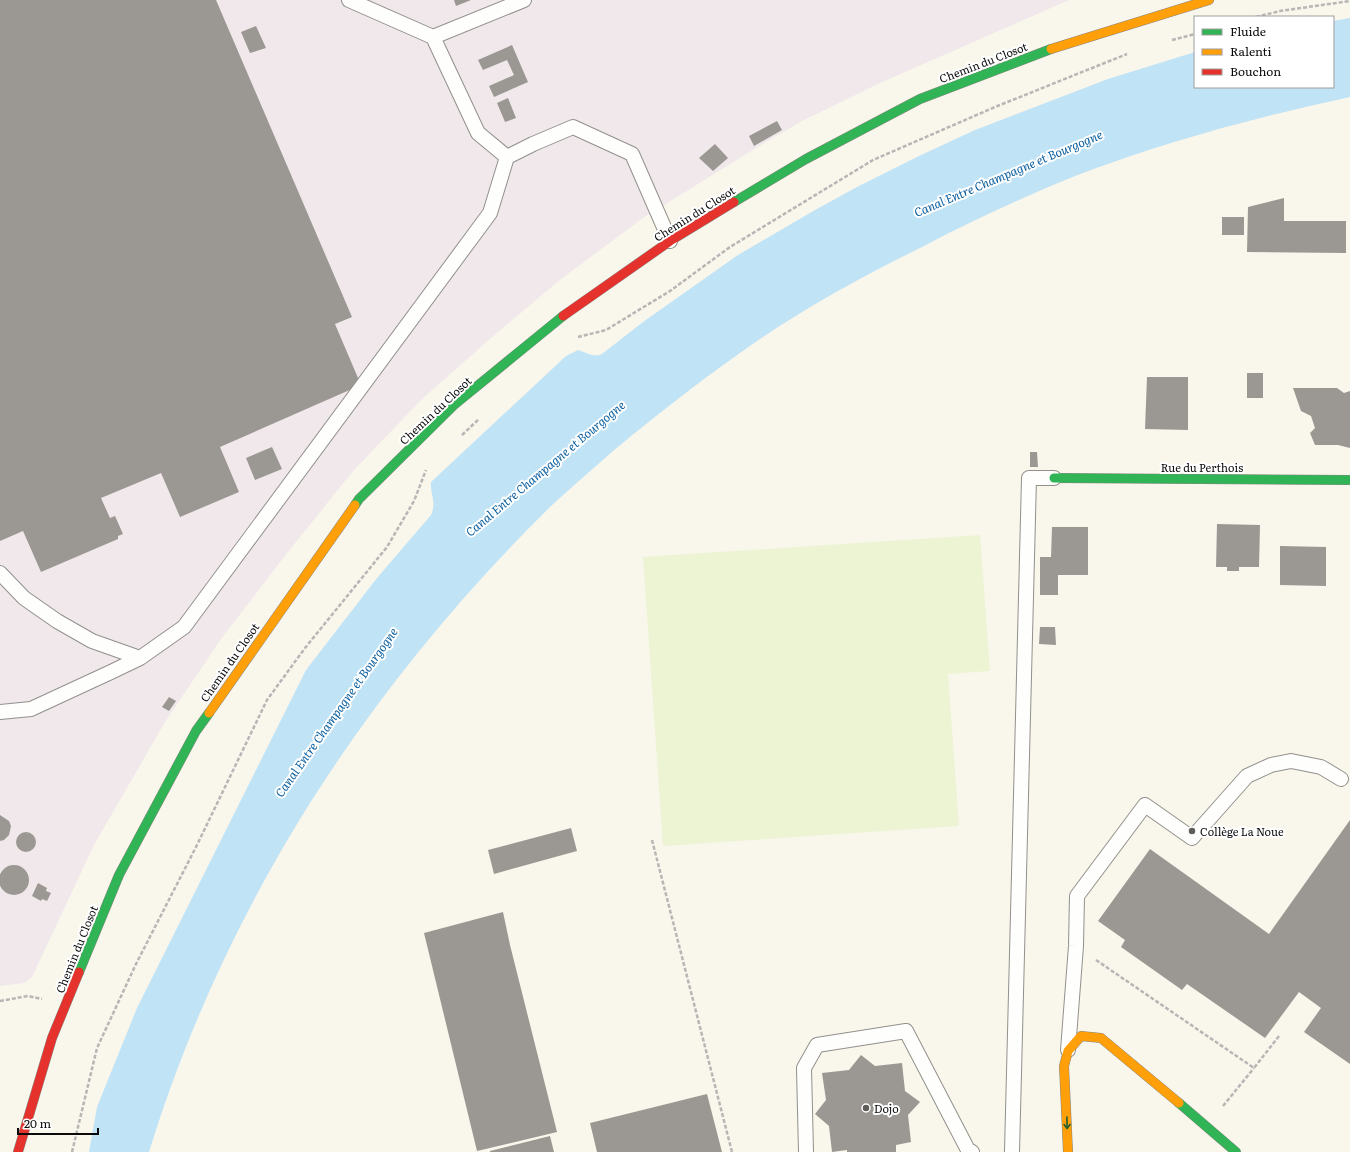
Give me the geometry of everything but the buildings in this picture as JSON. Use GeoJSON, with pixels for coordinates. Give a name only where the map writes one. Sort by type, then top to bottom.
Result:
{"type":"FeatureCollection","features":[{"type":"Feature","properties":{"kind":"street","name":"Chemin du Closot"},"geometry":{"type":"LineString","coordinates":[[18,1152],[52,1038],[119,875],[196,731],[358,499],[454,405],[570,310],[670,241],[806,159],[920,99],[1052,49],[1209,0]]}},
{"type":"Feature","properties":{"kind":"street","name":"Rue du Perthois"},"geometry":{"type":"LineString","coordinates":[[1054,478],[1350,480]]}},
{"type":"Feature","properties":{"kind":"street"},"geometry":{"type":"LineString","coordinates":[[1068,1152],[1064,1066],[1068,1051],[1081,1036],[1101,1038],[1236,1152]]}},
{"type":"Feature","properties":{"kind":"lane"},"geometry":{"type":"LineString","coordinates":[[349,0],[433,37],[478,133],[507,157]]}},
{"type":"Feature","properties":{"kind":"lane"},"geometry":{"type":"LineString","coordinates":[[433,37],[524,0]]}},
{"type":"Feature","properties":{"kind":"lane"},"geometry":{"type":"LineString","coordinates":[[0,712],[31,708],[140,658],[184,627],[490,213],[507,157],[573,127],[632,154],[670,241]]}},
{"type":"Feature","properties":{"kind":"lane"},"geometry":{"type":"LineString","coordinates":[[1012,1152],[1029,478],[1054,478]]}},
{"type":"Feature","properties":{"kind":"lane"},"geometry":{"type":"LineString","coordinates":[[0,572],[24,598],[57,621],[92,641],[140,658]]}},
{"type":"Feature","properties":{"kind":"lane"},"geometry":{"type":"LineString","coordinates":[[1068,1051],[1076,946],[1077,896],[1145,805],[1192,838],[1247,776],[1271,765],[1290,762],[1321,767],[1341,779]]}},
{"type":"Feature","properties":{"kind":"lane"},"geometry":{"type":"LineString","coordinates":[[806,1152],[804,1068],[817,1044],[906,1031],[968,1150],[972,1152]]}},
{"type":"Feature","properties":{"kind":"path"},"geometry":{"type":"LineString","coordinates":[[1260,16],[1280,11],[1350,1]]}},
{"type":"Feature","properties":{"kind":"path"},"geometry":{"type":"LineString","coordinates":[[1167,41],[1194,34]]}},
{"type":"Feature","properties":{"kind":"path"},"geometry":{"type":"LineString","coordinates":[[575,338],[606,330],[670,291],[730,248],[873,160],[995,107],[1132,52]]}},
{"type":"Feature","properties":{"kind":"path"},"geometry":{"type":"LineString","coordinates":[[461,436],[484,414]]}},
{"type":"Feature","properties":{"kind":"path"},"geometry":{"type":"LineString","coordinates":[[72,1152],[97,1048],[136,964],[197,845],[267,700],[306,648],[387,547],[414,501],[426,468]]}},
{"type":"Feature","properties":{"kind":"path"},"geometry":{"type":"LineString","coordinates":[[652,840],[732,1152]]}},
{"type":"Feature","properties":{"kind":"path"},"geometry":{"type":"LineString","coordinates":[[1076,946],[1254,1068]]}},
{"type":"Feature","properties":{"kind":"path"},"geometry":{"type":"LineString","coordinates":[[0,1001],[28,996],[67,1004]]}},
{"type":"Feature","properties":{"kind":"path"},"geometry":{"type":"LineString","coordinates":[[1207,1126],[1279,1036]]}},
{"type":"Feature","properties":{"kind":"shaded area"},"geometry":{"type":"Polygon","coordinates":[[[0,0],[1069,0],[880,83],[802,121],[756,148],[643,218],[561,279],[422,399],[353,471],[221,639],[165,722],[94,845],[32,977],[24,983],[0,986],[0,0]]]}},
{"type":"Feature","properties":{"kind":"green space"},"geometry":{"type":"Polygon","coordinates":[[[980,535],[990,671],[948,674],[959,826],[663,846],[643,557],[980,535]]]}},
{"type":"Feature","properties":{"kind":"water","name":"Canal Entre Champagne et Bourgogne"},"geometry":{"type":"Polygon","coordinates":[[[1350,18],[1350,97],[1211,131],[1142,152],[1075,176],[1036,192],[941,237],[829,296],[762,338],[660,413],[613,451],[565,493],[483,577],[420,649],[362,725],[309,805],[261,887],[218,972],[181,1061],[149,1152],[89,1152],[97,1107],[137,1008],[306,670],[377,578],[431,515],[433,510],[433,502],[431,482],[566,356],[578,350],[593,355],[602,354],[643,322],[738,255],[857,187],[975,130],[1108,79],[1194,52],[1194,88],[1334,88],[1334,21],[1350,18]]]}},
{"type":"Feature","properties":{"kind":"traffic: fast"},"geometry":{"type":"LineString","coordinates":[[734,202],[806,159],[920,99],[1051,49]]}},
{"type":"Feature","properties":{"kind":"traffic: fast"},"geometry":{"type":"LineString","coordinates":[[355,505],[359,499],[454,405],[563,316]]}},
{"type":"Feature","properties":{"kind":"traffic: fast"},"geometry":{"type":"LineString","coordinates":[[1054,478],[1350,480]]}},
{"type":"Feature","properties":{"kind":"traffic: fast"},"geometry":{"type":"LineString","coordinates":[[79,972],[119,875],[196,731],[209,713]]}},
{"type":"Feature","properties":{"kind":"traffic: fast"},"geometry":{"type":"LineString","coordinates":[[1179,1103],[1236,1152]]}},
{"type":"Feature","properties":{"kind":"traffic: slow"},"geometry":{"type":"LineString","coordinates":[[1051,49],[1209,0]]}},
{"type":"Feature","properties":{"kind":"traffic: slow"},"geometry":{"type":"LineString","coordinates":[[209,713],[355,505]]}},
{"type":"Feature","properties":{"kind":"traffic: slow"},"geometry":{"type":"LineString","coordinates":[[1068,1152],[1064,1066],[1068,1051],[1081,1036],[1101,1038],[1179,1103]]}},
{"type":"Feature","properties":{"kind":"traffic: jam"},"geometry":{"type":"LineString","coordinates":[[563,316],[670,241],[734,202]]}},
{"type":"Feature","properties":{"kind":"traffic: jam"},"geometry":{"type":"LineString","coordinates":[[18,1152],[52,1038],[79,972]]}},
{"type":"Feature","properties":{"kind":"place","name":"Collège La Noue"},"geometry":{"type":"Point","coordinates":[1192,831]}},
{"type":"Feature","properties":{"kind":"place","name":"Dojo"},"geometry":{"type":"Point","coordinates":[866,1108]}}]}
